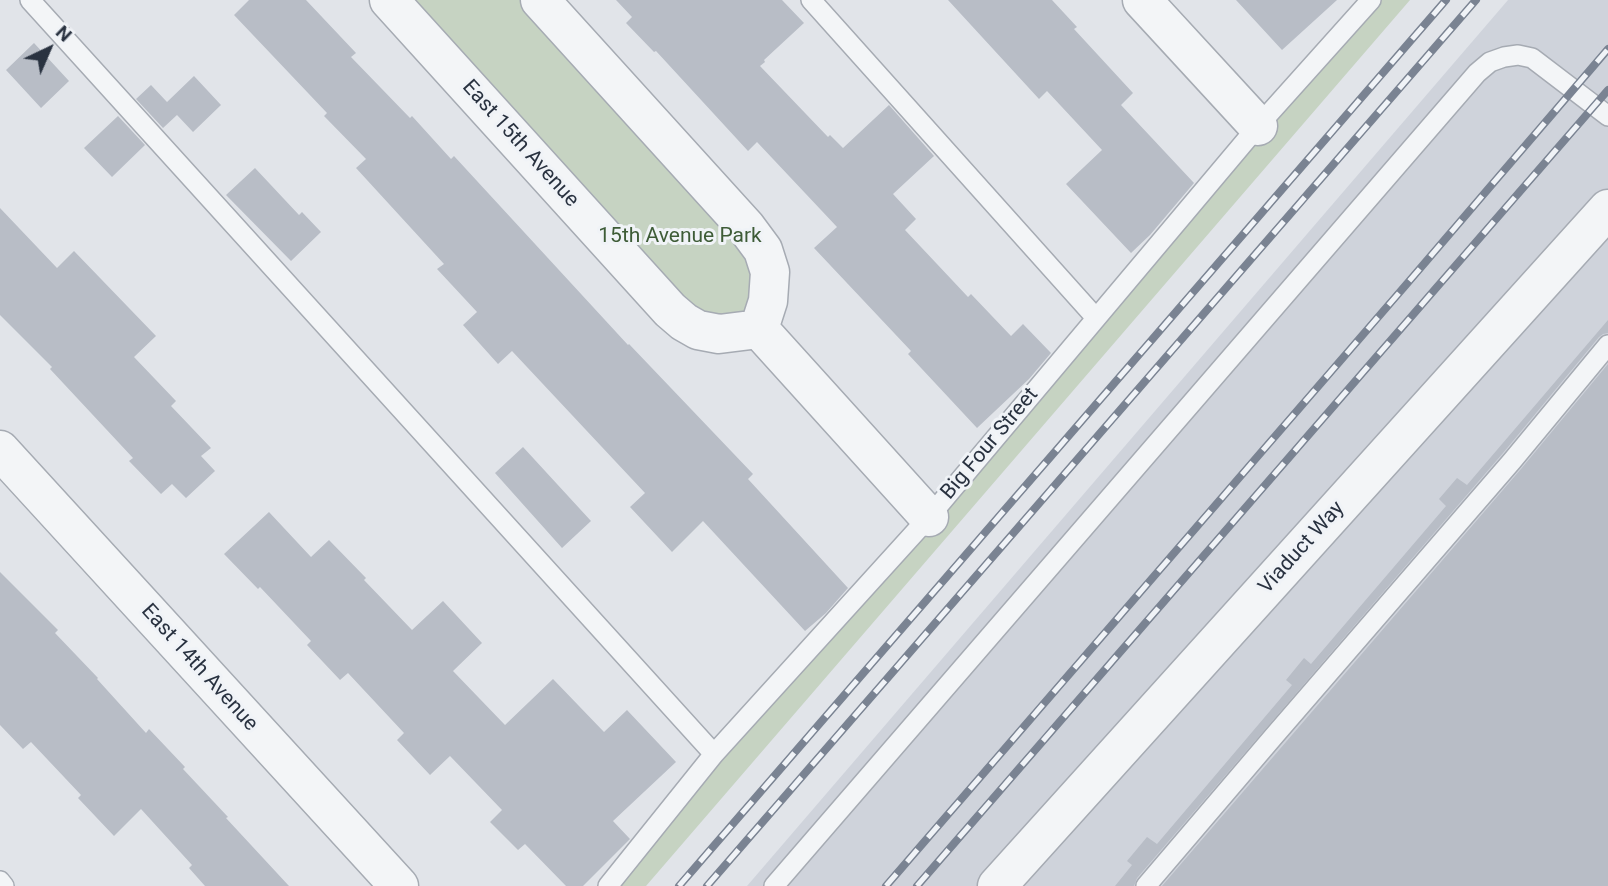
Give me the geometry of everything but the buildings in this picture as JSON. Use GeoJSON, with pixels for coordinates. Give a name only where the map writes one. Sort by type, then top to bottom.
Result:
{"type":"FeatureCollection","features":[{"type":"Feature","properties":{"kind":"street","name":"East 15th Avenue"},"geometry":{"type":"LineString","coordinates":[[389,0],[670,310],[698,330],[719,334],[759,329]]}},
{"type":"Feature","properties":{"kind":"street"},"geometry":{"type":"LineString","coordinates":[[540,0],[746,227],[763,250],[770,272],[768,301],[759,329],[929,517]]}},
{"type":"Feature","properties":{"kind":"street"},"geometry":{"type":"LineString","coordinates":[[1142,0],[1258,126]]}},
{"type":"Feature","properties":{"kind":"street","name":"Viaduct Way"},"geometry":{"type":"LineString","coordinates":[[997,886],[1608,209]]}},
{"type":"Feature","properties":{"kind":"street","name":"East 14th Avenue"},"geometry":{"type":"LineString","coordinates":[[0,450],[399,886]]}},
{"type":"Feature","properties":{"kind":"lane"},"geometry":{"type":"LineString","coordinates":[[30,0],[714,754]]}},
{"type":"Feature","properties":{"kind":"lane"},"geometry":{"type":"LineString","coordinates":[[811,0],[1097,318]]}},
{"type":"Feature","properties":{"kind":"lane","name":"Big Four Street"},"geometry":{"type":"LineString","coordinates":[[608,886],[714,754],[929,517],[1258,126],[1371,0]]}},
{"type":"Feature","properties":{"kind":"lane"},"geometry":{"type":"LineString","coordinates":[[775,886],[1477,73],[1490,62],[1504,57],[1518,55],[1532,58],[1608,116]]}},
{"type":"Feature","properties":{"kind":"lane"},"geometry":{"type":"LineString","coordinates":[[1146,886],[1512,461],[1608,345]]}},
{"type":"Feature","properties":{"kind":"lane"},"geometry":{"type":"LineString","coordinates":[[0,881],[4,886]]}},
{"type":"Feature","properties":{"kind":"shaded area"},"geometry":{"type":"Polygon","coordinates":[[[1508,0],[1608,0],[1608,886],[747,886],[1508,0]]]}},
{"type":"Feature","properties":{"kind":"green space","name":"15th Avenue Park"},"geometry":{"type":"Polygon","coordinates":[[[389,0],[540,0],[746,227],[768,301],[719,334],[389,0]]]}},
{"type":"Feature","properties":{"kind":"green space"},"geometry":{"type":"Polygon","coordinates":[[[1381,0],[1410,0],[646,886],[610,886],[1381,0]]]}},
{"type":"Feature","properties":{"kind":"railway"},"geometry":{"type":"LineString","coordinates":[[679,886],[1446,0]]}},
{"type":"Feature","properties":{"kind":"railway"},"geometry":{"type":"LineString","coordinates":[[707,886],[1476,0]]}},
{"type":"Feature","properties":{"kind":"railway"},"geometry":{"type":"LineString","coordinates":[[886,886],[1608,49]]}},
{"type":"Feature","properties":{"kind":"railway"},"geometry":{"type":"LineString","coordinates":[[917,886],[1608,90]]}}]}
